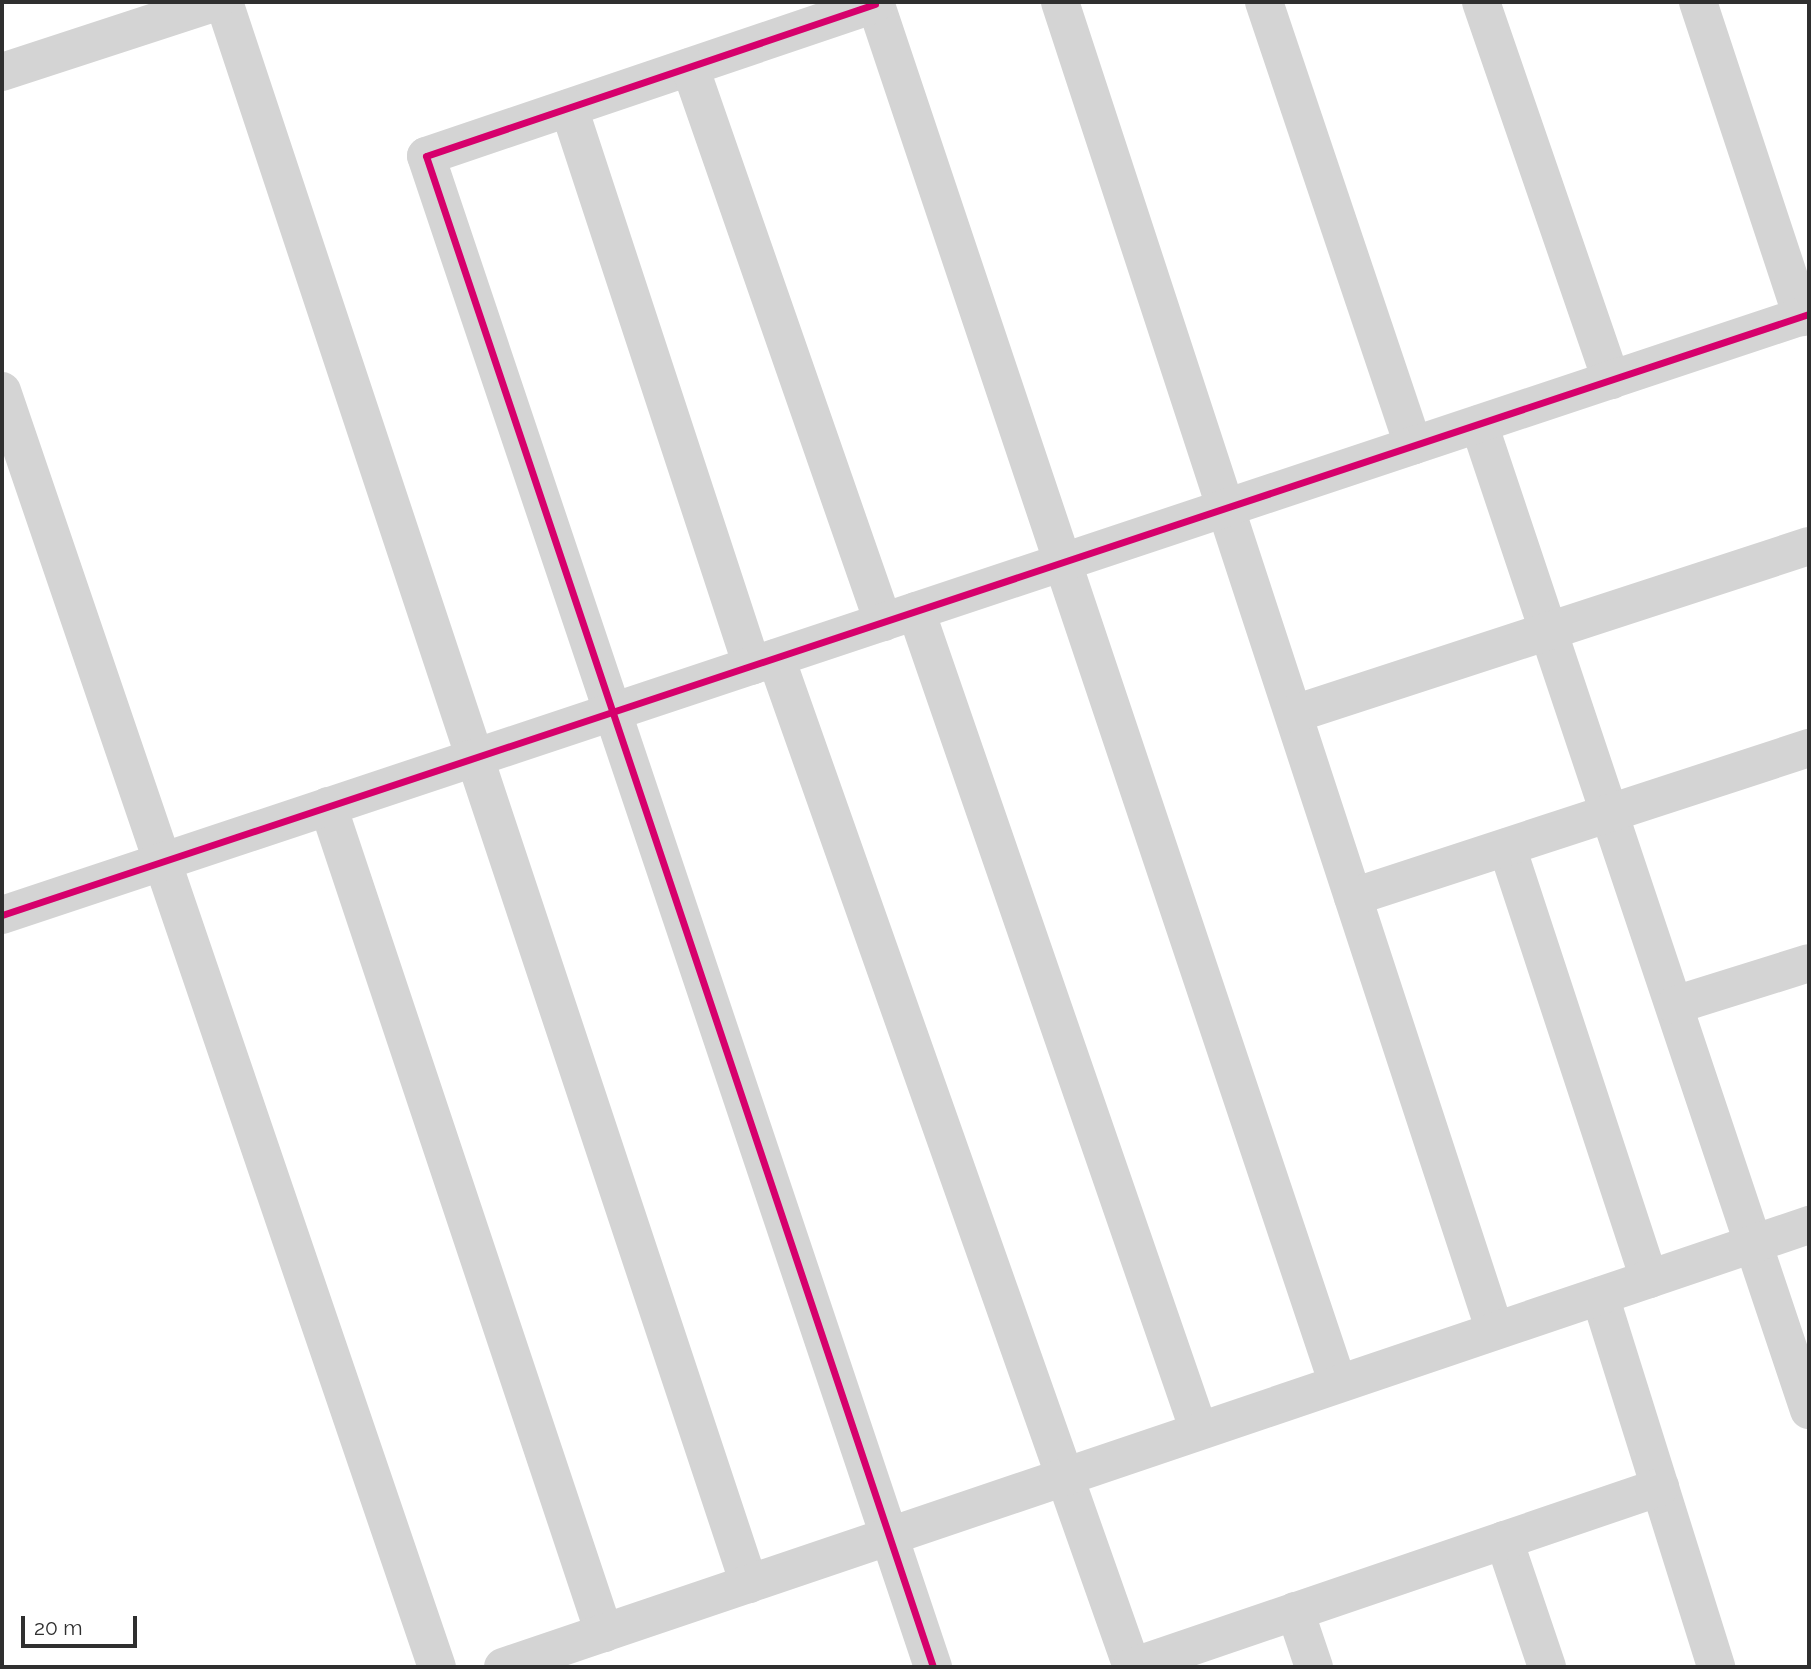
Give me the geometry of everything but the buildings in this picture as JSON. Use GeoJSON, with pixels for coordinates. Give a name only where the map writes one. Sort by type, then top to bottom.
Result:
{"type":"FeatureCollection","features":[{"type":"Feature","properties":{"kind":"street"},"geometry":{"type":"LineString","coordinates":[[2,72],[216,2]]}},
{"type":"Feature","properties":{"kind":"street"},"geometry":{"type":"LineString","coordinates":[[224,2],[749,1584]]}},
{"type":"Feature","properties":{"kind":"street"},"geometry":{"type":"LineString","coordinates":[[1060,2],[1495,1331]]}},
{"type":"Feature","properties":{"kind":"street"},"geometry":{"type":"LineString","coordinates":[[1264,2],[1413,446]]}},
{"type":"Feature","properties":{"kind":"street"},"geometry":{"type":"LineString","coordinates":[[1480,2],[1611,380]]}},
{"type":"Feature","properties":{"kind":"street"},"geometry":{"type":"LineString","coordinates":[[2,915],[1805,315],[1698,2]]}},
{"type":"Feature","properties":{"kind":"street"},"geometry":{"type":"LineString","coordinates":[[933,1667],[892,1535],[426,156],[875,3],[1338,1384]]}},
{"type":"Feature","properties":{"kind":"street"},"geometry":{"type":"LineString","coordinates":[[690,67],[899,617],[1199,1431]]}},
{"type":"Feature","properties":{"kind":"street"},"geometry":{"type":"LineString","coordinates":[[569,108],[764,662],[1068,1476],[1132,1667],[1660,1487]]}},
{"type":"Feature","properties":{"kind":"street"},"geometry":{"type":"LineString","coordinates":[[2,391],[437,1667]]}},
{"type":"Feature","properties":{"kind":"street"},"geometry":{"type":"LineString","coordinates":[[1479,424],[1809,1410]]}},
{"type":"Feature","properties":{"kind":"street"},"geometry":{"type":"LineString","coordinates":[[1294,714],[1809,546]]}},
{"type":"Feature","properties":{"kind":"street"},"geometry":{"type":"LineString","coordinates":[[1353,897],[1809,748]]}},
{"type":"Feature","properties":{"kind":"street"},"geometry":{"type":"LineString","coordinates":[[328,806],[604,1633]]}},
{"type":"Feature","properties":{"kind":"street"},"geometry":{"type":"LineString","coordinates":[[1507,847],[1649,1279]]}},
{"type":"Feature","properties":{"kind":"street"},"geometry":{"type":"LineString","coordinates":[[1675,1006],[1809,963]]}},
{"type":"Feature","properties":{"kind":"street"},"geometry":{"type":"LineString","coordinates":[[503,1667],[1809,1225]]}},
{"type":"Feature","properties":{"kind":"street"},"geometry":{"type":"LineString","coordinates":[[1600,1296],[1716,1667]]}},
{"type":"Feature","properties":{"kind":"street"},"geometry":{"type":"LineString","coordinates":[[1504,1540],[1547,1667]]}},
{"type":"Feature","properties":{"kind":"street"},"geometry":{"type":"LineString","coordinates":[[1295,1611],[1314,1667]]}},
{"type":"Feature","properties":{"kind":"cycle path"},"geometry":{"type":"LineString","coordinates":[[875,4],[426,156],[933,1667]]}},
{"type":"Feature","properties":{"kind":"cycle path"},"geometry":{"type":"LineString","coordinates":[[2,915],[1809,314]]}}]}
